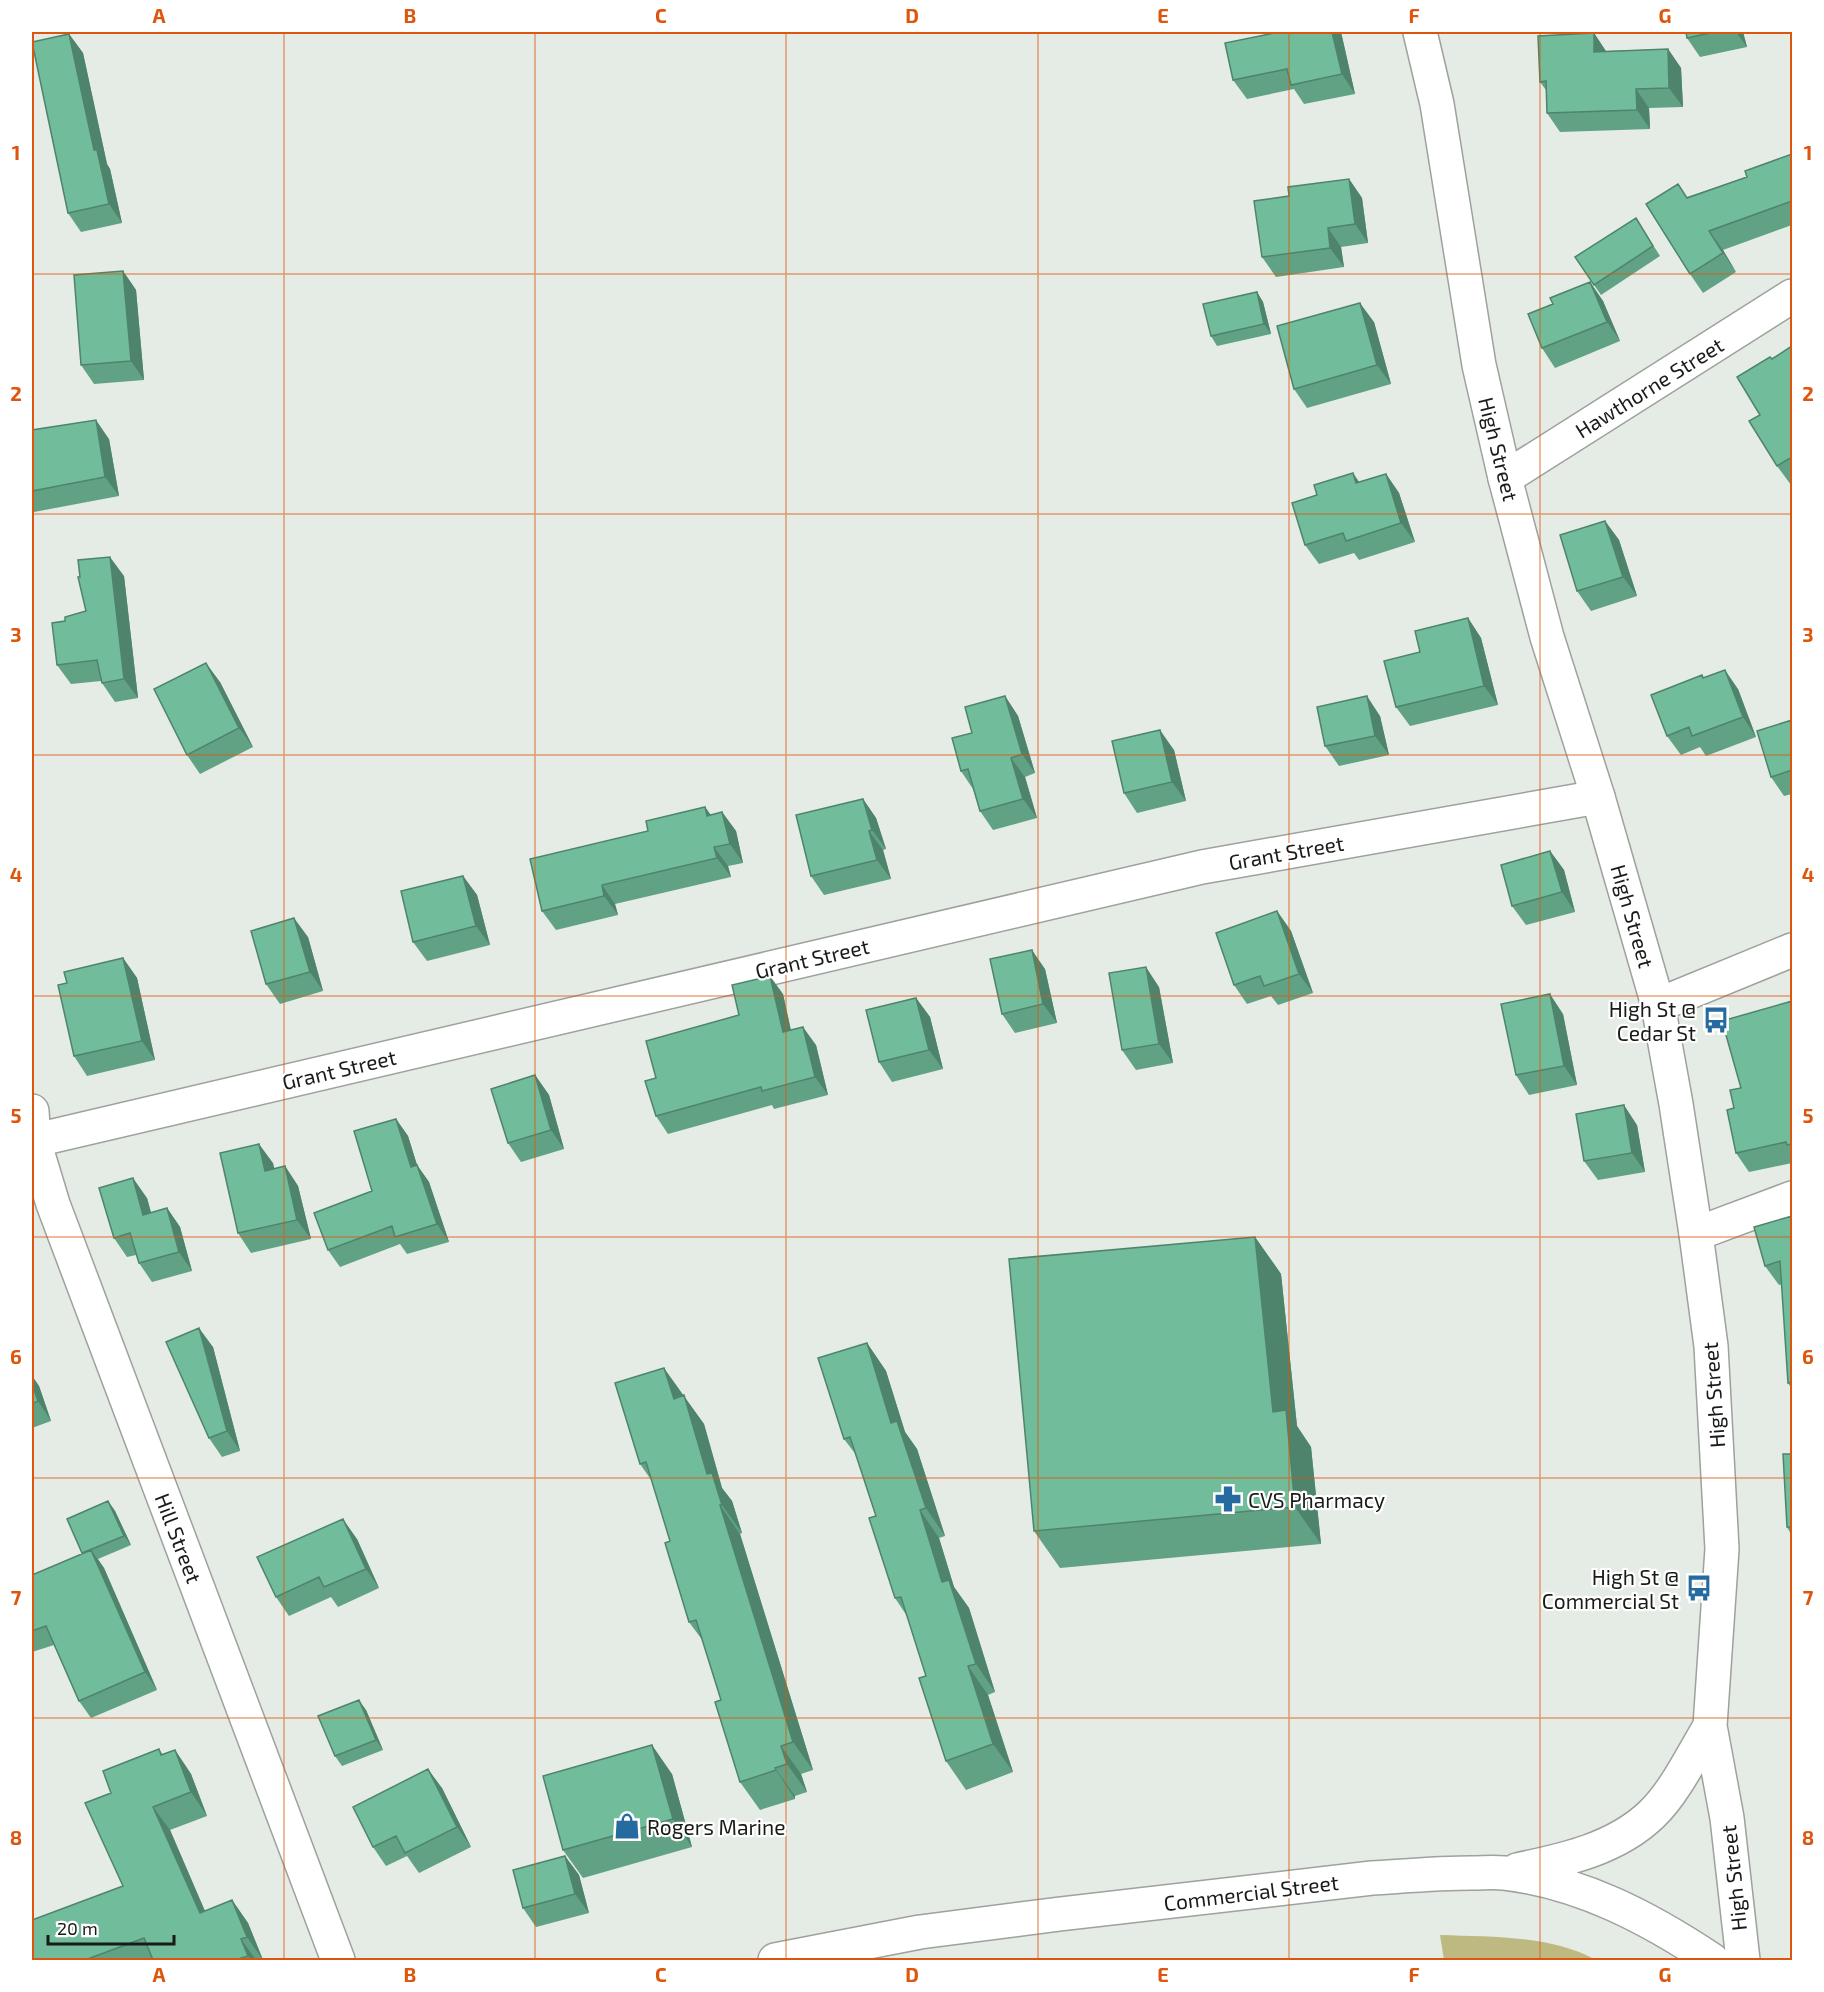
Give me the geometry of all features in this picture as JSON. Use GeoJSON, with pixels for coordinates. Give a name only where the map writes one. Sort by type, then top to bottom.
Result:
{"type":"FeatureCollection","features":[{"type":"Feature","properties":{"kind":"main road","name":"High Street"},"geometry":{"type":"LineString","coordinates":[[1420,32],[1437,104],[1479,365],[1505,478],[1547,637],[1598,797],[1658,1005],[1696,1234],[1711,1346],[1722,1549],[1710,1726],[1727,1818],[1743,1960]]}},
{"type":"Feature","properties":{"kind":"main road","name":"Hawthorne Street"},"geometry":{"type":"LineString","coordinates":[[1505,478],[1792,296]]}},
{"type":"Feature","properties":{"kind":"main road","name":"Grant Street"},"geometry":{"type":"LineString","coordinates":[[32,1131],[1202,867],[1598,797]]}},
{"type":"Feature","properties":{"kind":"main road"},"geometry":{"type":"LineString","coordinates":[[1658,1005],[1792,950]]}},
{"type":"Feature","properties":{"kind":"main road","name":"Hill Street"},"geometry":{"type":"LineString","coordinates":[[32,1131],[53,1204],[338,1960]]}},
{"type":"Feature","properties":{"kind":"main road"},"geometry":{"type":"LineString","coordinates":[[1696,1234],[1792,1198]]}},
{"type":"Feature","properties":{"kind":"main road"},"geometry":{"type":"LineString","coordinates":[[1503,1873],[1559,1861],[1589,1851],[1620,1837],[1641,1824],[1662,1802],[1710,1726]]}},
{"type":"Feature","properties":{"kind":"main road","name":"Commercial Street"},"geometry":{"type":"LineString","coordinates":[[775,1960],[920,1932],[1060,1914],[1351,1880],[1418,1875],[1503,1873],[1552,1882],[1599,1898],[1644,1917],[1712,1960]]}},
{"type":"Feature","properties":{"kind":"shaded area"},"geometry":{"type":"Polygon","coordinates":[[[1440,1935],[1500,1937],[1540,1942],[1578,1952],[1596,1960],[1444,1960],[1440,1935]]]}},
{"type":"Feature","properties":{"kind":"building"},"geometry":{"type":"Polygon","coordinates":[[[1279,32],[1332,32],[1342,74],[1291,85],[1287,69],[1233,80],[1225,43],[1279,32]]]}},
{"type":"Feature","properties":{"kind":"building"},"geometry":{"type":"Polygon","coordinates":[[[1686,32],[1715,32],[1687,38],[1686,32]]]}},
{"type":"Feature","properties":{"kind":"building"},"geometry":{"type":"Polygon","coordinates":[[[1594,33],[1594,52],[1668,49],[1669,88],[1636,89],[1637,110],[1547,113],[1546,81],[1540,82],[1538,36],[1594,33]]]}},
{"type":"Feature","properties":{"kind":"building"},"geometry":{"type":"Polygon","coordinates":[[[69,34],[94,150],[97,150],[109,204],[68,213],[32,42],[69,34]]]}},
{"type":"Feature","properties":{"kind":"building"},"geometry":{"type":"Polygon","coordinates":[[[1792,154],[1792,201],[1709,231],[1723,253],[1690,274],[1646,204],[1678,184],[1687,198],[1747,177],[1745,171],[1792,154]]]}},
{"type":"Feature","properties":{"kind":"building"},"geometry":{"type":"Polygon","coordinates":[[[1349,179],[1355,224],[1328,228],[1330,248],[1262,257],[1254,201],[1289,196],[1288,187],[1349,179]]]}},
{"type":"Feature","properties":{"kind":"building"},"geometry":{"type":"Polygon","coordinates":[[[1636,218],[1653,246],[1594,285],[1575,257],[1636,218]]]}},
{"type":"Feature","properties":{"kind":"building"},"geometry":{"type":"Polygon","coordinates":[[[123,271],[131,361],[81,365],[74,275],[123,271]]]}},
{"type":"Feature","properties":{"kind":"building"},"geometry":{"type":"Polygon","coordinates":[[[1590,282],[1607,322],[1542,348],[1528,314],[1553,304],[1550,298],[1590,282]]]}},
{"type":"Feature","properties":{"kind":"building"},"geometry":{"type":"Polygon","coordinates":[[[1257,292],[1264,324],[1211,336],[1203,304],[1257,292]]]}},
{"type":"Feature","properties":{"kind":"building"},"geometry":{"type":"Polygon","coordinates":[[[1360,303],[1377,365],[1294,389],[1277,326],[1360,303]]]}},
{"type":"Feature","properties":{"kind":"building"},"geometry":{"type":"Polygon","coordinates":[[[1792,346],[1792,457],[1777,466],[1749,421],[1760,415],[1737,377],[1792,346]]]}},
{"type":"Feature","properties":{"kind":"building"},"geometry":{"type":"Polygon","coordinates":[[[96,420],[105,477],[32,491],[32,430],[96,420]]]}},
{"type":"Feature","properties":{"kind":"building"},"geometry":{"type":"Polygon","coordinates":[[[1353,473],[1356,483],[1386,474],[1401,523],[1346,541],[1343,533],[1305,545],[1292,503],[1317,495],[1314,485],[1353,473]]]}},
{"type":"Feature","properties":{"kind":"building"},"geometry":{"type":"Polygon","coordinates":[[[1605,521],[1623,577],[1577,591],[1560,535],[1605,521]]]}},
{"type":"Feature","properties":{"kind":"building"},"geometry":{"type":"Polygon","coordinates":[[[110,557],[124,679],[102,683],[97,660],[57,665],[52,623],[65,621],[65,617],[86,611],[78,577],[80,577],[78,560],[110,557]]]}},
{"type":"Feature","properties":{"kind":"building"},"geometry":{"type":"Polygon","coordinates":[[[1468,618],[1484,686],[1396,707],[1384,661],[1420,652],[1415,631],[1468,618]]]}},
{"type":"Feature","properties":{"kind":"building"},"geometry":{"type":"Polygon","coordinates":[[[206,663],[239,728],[187,755],[154,689],[206,663]]]}},
{"type":"Feature","properties":{"kind":"building"},"geometry":{"type":"Polygon","coordinates":[[[1725,670],[1743,717],[1692,736],[1689,727],[1667,736],[1651,695],[1702,675],[1703,678],[1725,670]]]}},
{"type":"Feature","properties":{"kind":"building"},"geometry":{"type":"Polygon","coordinates":[[[1005,696],[1022,754],[1011,758],[1023,799],[980,811],[968,769],[961,771],[952,738],[972,733],[965,707],[1005,696]]]}},
{"type":"Feature","properties":{"kind":"building"},"geometry":{"type":"Polygon","coordinates":[[[1367,696],[1375,736],[1325,746],[1317,707],[1367,696]]]}},
{"type":"Feature","properties":{"kind":"building"},"geometry":{"type":"Polygon","coordinates":[[[1792,720],[1792,770],[1771,777],[1757,731],[1792,720]]]}},
{"type":"Feature","properties":{"kind":"building"},"geometry":{"type":"Polygon","coordinates":[[[1160,730],[1172,782],[1124,793],[1112,741],[1160,730]]]}},
{"type":"Feature","properties":{"kind":"building"},"geometry":{"type":"Polygon","coordinates":[[[863,799],[872,830],[869,831],[877,860],[811,876],[796,815],[863,799]]]}},
{"type":"Feature","properties":{"kind":"building"},"geometry":{"type":"Polygon","coordinates":[[[705,807],[707,816],[722,812],[730,844],[714,847],[717,858],[602,885],[604,896],[542,911],[530,859],[648,831],[646,821],[705,807]]]}},
{"type":"Feature","properties":{"kind":"building"},"geometry":{"type":"Polygon","coordinates":[[[1550,851],[1562,892],[1512,906],[1501,865],[1550,851]]]}},
{"type":"Feature","properties":{"kind":"building"},"geometry":{"type":"Polygon","coordinates":[[[463,876],[476,926],[413,942],[401,891],[463,876]]]}},
{"type":"Feature","properties":{"kind":"building"},"geometry":{"type":"Polygon","coordinates":[[[1277,911],[1299,974],[1264,986],[1260,976],[1234,985],[1216,933],[1277,911]]]}},
{"type":"Feature","properties":{"kind":"building"},"geometry":{"type":"Polygon","coordinates":[[[294,918],[310,972],[266,984],[251,931],[294,918]]]}},
{"type":"Feature","properties":{"kind":"building"},"geometry":{"type":"Polygon","coordinates":[[[1032,950],[1043,1004],[1002,1014],[990,959],[1032,950]]]}},
{"type":"Feature","properties":{"kind":"building"},"geometry":{"type":"Polygon","coordinates":[[[123,958],[142,1041],[74,1056],[58,985],[67,983],[64,972],[123,958]]]}},
{"type":"Feature","properties":{"kind":"building"},"geometry":{"type":"Polygon","coordinates":[[[1146,967],[1159,1044],[1122,1050],[1109,973],[1146,967]]]}},
{"type":"Feature","properties":{"kind":"building"},"geometry":{"type":"Polygon","coordinates":[[[770,976],[783,1032],[803,1027],[815,1077],[762,1091],[761,1087],[656,1116],[645,1081],[656,1078],[646,1041],[739,1015],[732,985],[770,976]]]}},
{"type":"Feature","properties":{"kind":"building"},"geometry":{"type":"Polygon","coordinates":[[[1550,994],[1564,1066],[1516,1075],[1501,1004],[1550,994]]]}},
{"type":"Feature","properties":{"kind":"building"},"geometry":{"type":"Polygon","coordinates":[[[916,998],[929,1050],[879,1062],[866,1010],[916,998]]]}},
{"type":"Feature","properties":{"kind":"building"},"geometry":{"type":"Polygon","coordinates":[[[1792,1001],[1792,1144],[1787,1145],[1786,1142],[1736,1153],[1727,1110],[1734,1108],[1730,1090],[1741,1088],[1722,1021],[1792,1001]]]}},
{"type":"Feature","properties":{"kind":"building"},"geometry":{"type":"Polygon","coordinates":[[[535,1075],[551,1130],[508,1143],[491,1089],[535,1075]]]}},
{"type":"Feature","properties":{"kind":"building"},"geometry":{"type":"Polygon","coordinates":[[[1624,1105],[1632,1153],[1584,1161],[1576,1114],[1624,1105]]]}},
{"type":"Feature","properties":{"kind":"building"},"geometry":{"type":"Polygon","coordinates":[[[396,1119],[411,1167],[417,1165],[437,1224],[395,1237],[392,1226],[328,1250],[314,1213],[372,1191],[354,1131],[396,1119]]]}},
{"type":"Feature","properties":{"kind":"building"},"geometry":{"type":"Polygon","coordinates":[[[259,1144],[265,1171],[285,1166],[297,1220],[238,1233],[220,1153],[259,1144]]]}},
{"type":"Feature","properties":{"kind":"building"},"geometry":{"type":"Polygon","coordinates":[[[133,1178],[143,1215],[167,1208],[179,1252],[139,1263],[130,1233],[114,1238],[99,1188],[133,1178]]]}},
{"type":"Feature","properties":{"kind":"building"},"geometry":{"type":"Polygon","coordinates":[[[1792,1216],[1792,1382],[1788,1383],[1780,1261],[1765,1266],[1754,1227],[1792,1216]]]}},
{"type":"Feature","properties":{"kind":"building","name":"CVS Pharmacy"},"geometry":{"type":"Polygon","coordinates":[[[1255,1237],[1273,1412],[1286,1410],[1295,1507],[1034,1531],[1009,1259],[1255,1237]]]}},
{"type":"Feature","properties":{"kind":"building"},"geometry":{"type":"Polygon","coordinates":[[[199,1328],[227,1431],[209,1438],[166,1342],[199,1328]]]}},
{"type":"Feature","properties":{"kind":"building"},"geometry":{"type":"Polygon","coordinates":[[[867,1343],[891,1423],[897,1421],[926,1508],[920,1510],[942,1582],[949,1580],[976,1664],[968,1666],[993,1744],[946,1761],[919,1678],[926,1676],[901,1597],[895,1598],[869,1518],[876,1516],[850,1437],[844,1439],[818,1358],[867,1343]]]}},
{"type":"Feature","properties":{"kind":"building"},"geometry":{"type":"Polygon","coordinates":[[[664,1368],[674,1399],[684,1395],[707,1474],[712,1473],[793,1742],[781,1746],[787,1764],[740,1782],[715,1702],[721,1700],[696,1620],[689,1622],[665,1543],[670,1541],[646,1462],[640,1464],[615,1383],[664,1368]]]}},
{"type":"Feature","properties":{"kind":"building"},"geometry":{"type":"Polygon","coordinates":[[[32,1384],[38,1401],[32,1404],[32,1384]]]}},
{"type":"Feature","properties":{"kind":"building"},"geometry":{"type":"Polygon","coordinates":[[[1783,1454],[1792,1454],[1792,1527],[1787,1527],[1783,1454]]]}},
{"type":"Feature","properties":{"kind":"building"},"geometry":{"type":"Polygon","coordinates":[[[108,1501],[124,1536],[82,1553],[67,1519],[108,1501]]]}},
{"type":"Feature","properties":{"kind":"building"},"geometry":{"type":"Polygon","coordinates":[[[343,1519],[366,1569],[324,1587],[319,1577],[276,1597],[257,1557],[343,1519]]]}},
{"type":"Feature","properties":{"kind":"building"},"geometry":{"type":"Polygon","coordinates":[[[91,1550],[145,1672],[79,1701],[46,1626],[32,1631],[32,1575],[91,1550]]]}},
{"type":"Feature","properties":{"kind":"building"},"geometry":{"type":"Polygon","coordinates":[[[359,1700],[376,1740],[335,1756],[318,1716],[359,1700]]]}},
{"type":"Feature","properties":{"kind":"building"},"geometry":{"type":"Polygon","coordinates":[[[652,1745],[673,1819],[563,1850],[543,1776],[652,1745]]]}},
{"type":"Feature","properties":{"kind":"building"},"geometry":{"type":"Polygon","coordinates":[[[159,1749],[161,1755],[175,1750],[191,1792],[153,1807],[200,1913],[232,1900],[247,1937],[241,1939],[248,1956],[235,1960],[153,1960],[144,1938],[85,1960],[32,1960],[32,1920],[123,1886],[85,1803],[111,1793],[103,1771],[159,1749]]]}},
{"type":"Feature","properties":{"kind":"building"},"geometry":{"type":"Polygon","coordinates":[[[428,1769],[457,1827],[405,1853],[396,1836],[373,1847],[353,1807],[428,1769]]]}},
{"type":"Feature","properties":{"kind":"building"},"geometry":{"type":"Polygon","coordinates":[[[565,1856],[575,1894],[523,1908],[513,1870],[565,1856]]]}},
{"type":"Feature","properties":{"kind":"place","name":"High St @ Cedar St"},"geometry":{"type":"Point","coordinates":[1716,1020]}},
{"type":"Feature","properties":{"kind":"place","name":"CVS Pharmacy"},"geometry":{"type":"Point","coordinates":[1228,1499]}},
{"type":"Feature","properties":{"kind":"place","name":"High St @ Commercial St"},"geometry":{"type":"Point","coordinates":[1699,1588]}},
{"type":"Feature","properties":{"kind":"place","name":"Rogers Marine"},"geometry":{"type":"Point","coordinates":[627,1826]}}]}
